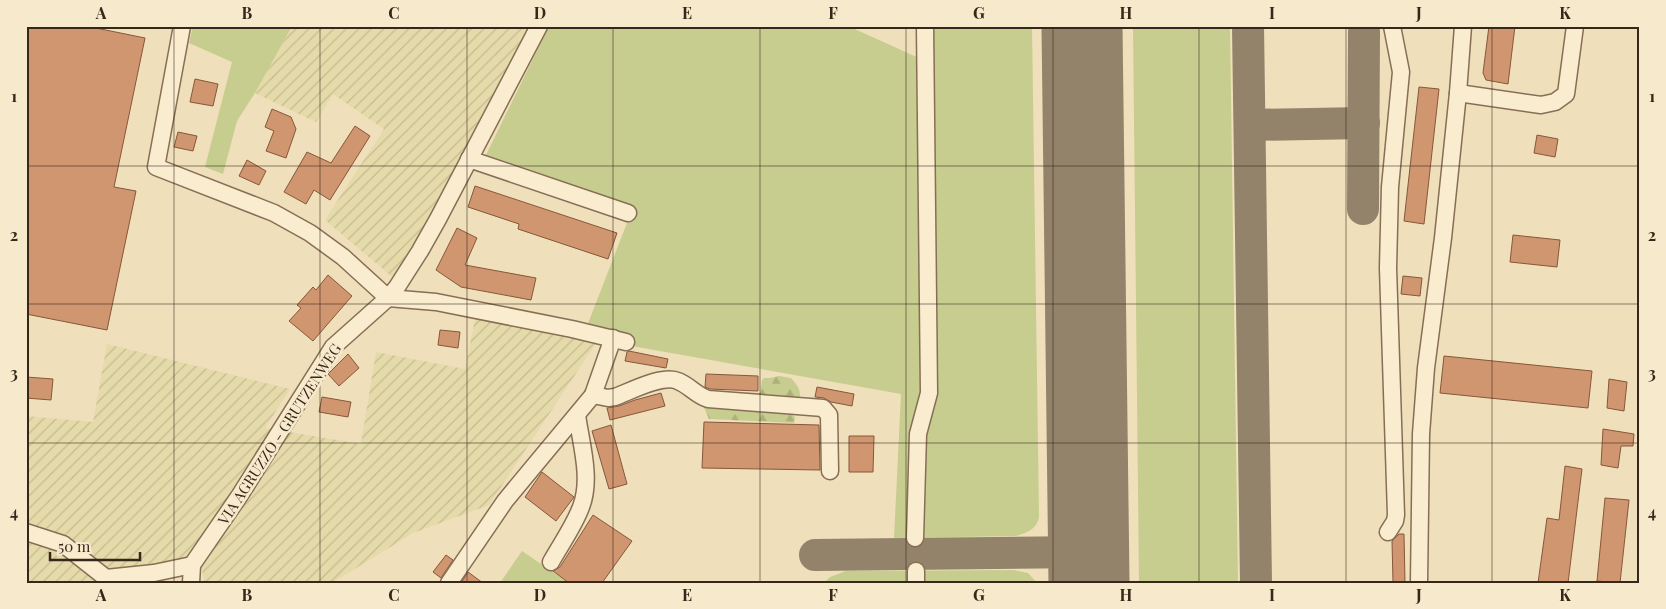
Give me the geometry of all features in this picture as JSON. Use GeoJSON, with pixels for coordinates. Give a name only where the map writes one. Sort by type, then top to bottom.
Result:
{"type":"FeatureCollection","features":[{"type":"Feature","properties":{"kind":"street"},"geometry":{"type":"LineString","coordinates":[[182,26],[156,167],[274,213],[310,233],[343,257],[388,298],[436,302],[620,340],[593,395],[505,501],[449,583]]}},
{"type":"Feature","properties":{"kind":"street","name":"VIA AGRUZZO - GRUTZENWEG"},"geometry":{"type":"LineString","coordinates":[[192,565],[240,495],[333,347],[388,298],[420,251],[539,26]]}},
{"type":"Feature","properties":{"kind":"street"},"geometry":{"type":"LineString","coordinates":[[915,538],[918,434],[929,393],[925,26]]}},
{"type":"Feature","properties":{"kind":"street"},"geometry":{"type":"LineString","coordinates":[[1388,532],[1395,521],[1396,515],[1388,218],[1401,72],[1392,26]]}},
{"type":"Feature","properties":{"kind":"street"},"geometry":{"type":"LineString","coordinates":[[1419,583],[1421,434],[1426,368],[1443,238],[1463,26]]}},
{"type":"Feature","properties":{"kind":"street"},"geometry":{"type":"LineString","coordinates":[[1458,93],[1541,105],[1555,102],[1566,94],[1574,26]]}},
{"type":"Feature","properties":{"kind":"street"},"geometry":{"type":"LineString","coordinates":[[469,159],[628,213]]}},
{"type":"Feature","properties":{"kind":"street"},"geometry":{"type":"LineString","coordinates":[[593,395],[608,398],[615,397],[659,380],[676,380],[700,397],[824,408],[830,415],[830,471]]}},
{"type":"Feature","properties":{"kind":"street"},"geometry":{"type":"LineString","coordinates":[[551,562],[581,507],[584,493],[586,478],[577,415]]}},
{"type":"Feature","properties":{"kind":"street"},"geometry":{"type":"LineString","coordinates":[[26,532],[63,544],[106,578],[154,573],[192,565],[191,583]]}},
{"type":"Feature","properties":{"kind":"shaded area"},"geometry":{"type":"Polygon","coordinates":[[[292,26],[535,26],[396,280],[325,220],[384,129],[333,94],[316,122],[255,93],[292,26]]]}},
{"type":"Feature","properties":{"kind":"shaded area"},"geometry":{"type":"Polygon","coordinates":[[[476,314],[598,340],[489,505],[413,533],[332,583],[204,583],[202,569],[113,583],[26,583],[26,416],[93,422],[107,344],[290,389],[265,428],[361,444],[376,352],[465,369],[476,314]]]}},
{"type":"Feature","properties":{"kind":"green space"},"geometry":{"type":"Polygon","coordinates":[[[193,26],[292,26],[255,93],[237,121],[223,174],[205,167],[232,62],[189,43],[193,26]]]}},
{"type":"Feature","properties":{"kind":"green space"},"geometry":{"type":"Polygon","coordinates":[[[549,26],[848,26],[921,59],[929,26],[1032,26],[1039,517],[1034,527],[1028,532],[1016,536],[894,538],[901,394],[626,345],[587,326],[632,210],[484,159],[549,26]]]}},
{"type":"Feature","properties":{"kind":"green space"},"geometry":{"type":"Polygon","coordinates":[[[1133,26],[1230,26],[1238,583],[1139,583],[1133,26]]]}},
{"type":"Feature","properties":{"kind":"green space"},"geometry":{"type":"Polygon","coordinates":[[[779,376],[791,378],[800,392],[797,404],[791,413],[795,417],[794,423],[709,419],[701,401],[723,392],[760,393],[764,378],[779,376]]]}},
{"type":"Feature","properties":{"kind":"green space"},"geometry":{"type":"Polygon","coordinates":[[[522,551],[569,583],[500,583],[522,551]]]}},
{"type":"Feature","properties":{"kind":"green space"},"geometry":{"type":"Polygon","coordinates":[[[1014,570],[1028,573],[1037,583],[824,583],[830,577],[846,571],[1014,570]]]}},
{"type":"Feature","properties":{"kind":"building"},"geometry":{"type":"Polygon","coordinates":[[[26,26],[86,26],[145,38],[114,187],[136,191],[107,330],[26,314],[26,26]]]}},
{"type":"Feature","properties":{"kind":"building"},"geometry":{"type":"Polygon","coordinates":[[[1489,26],[1515,26],[1508,84],[1486,80],[1483,73],[1489,26]]]}},
{"type":"Feature","properties":{"kind":"building"},"geometry":{"type":"Polygon","coordinates":[[[195,79],[218,84],[213,106],[190,102],[195,79]]]}},
{"type":"Feature","properties":{"kind":"building"},"geometry":{"type":"Polygon","coordinates":[[[1419,87],[1439,89],[1424,224],[1404,221],[1419,87]]]}},
{"type":"Feature","properties":{"kind":"building"},"geometry":{"type":"Polygon","coordinates":[[[272,109],[291,117],[296,129],[286,158],[266,151],[274,131],[265,127],[272,109]]]}},
{"type":"Feature","properties":{"kind":"building"},"geometry":{"type":"Polygon","coordinates":[[[355,126],[370,136],[330,200],[314,190],[306,204],[284,192],[307,152],[331,163],[355,126]]]}},
{"type":"Feature","properties":{"kind":"building"},"geometry":{"type":"Polygon","coordinates":[[[178,132],[197,136],[193,151],[174,147],[178,132]]]}},
{"type":"Feature","properties":{"kind":"building"},"geometry":{"type":"Polygon","coordinates":[[[1537,135],[1558,139],[1555,157],[1534,153],[1537,135]]]}},
{"type":"Feature","properties":{"kind":"building"},"geometry":{"type":"Polygon","coordinates":[[[247,160],[266,171],[259,185],[239,176],[247,160]]]}},
{"type":"Feature","properties":{"kind":"building"},"geometry":{"type":"Polygon","coordinates":[[[475,186],[617,233],[608,259],[518,229],[519,224],[468,207],[475,186]]]}},
{"type":"Feature","properties":{"kind":"building"},"geometry":{"type":"Polygon","coordinates":[[[457,228],[477,238],[465,265],[536,278],[531,300],[461,287],[436,270],[457,228]]]}},
{"type":"Feature","properties":{"kind":"building"},"geometry":{"type":"Polygon","coordinates":[[[1513,235],[1560,240],[1557,267],[1510,262],[1513,235]]]}},
{"type":"Feature","properties":{"kind":"building"},"geometry":{"type":"Polygon","coordinates":[[[328,275],[352,296],[313,341],[289,321],[301,308],[297,305],[313,287],[316,290],[328,275]]]}},
{"type":"Feature","properties":{"kind":"building"},"geometry":{"type":"Polygon","coordinates":[[[1403,276],[1422,278],[1420,296],[1401,294],[1403,276]]]}},
{"type":"Feature","properties":{"kind":"building"},"geometry":{"type":"Polygon","coordinates":[[[440,330],[460,332],[458,348],[438,345],[440,330]]]}},
{"type":"Feature","properties":{"kind":"building"},"geometry":{"type":"Polygon","coordinates":[[[629,351],[668,359],[666,368],[625,361],[629,351]]]}},
{"type":"Feature","properties":{"kind":"building"},"geometry":{"type":"Polygon","coordinates":[[[348,354],[359,368],[339,386],[328,374],[348,354]]]}},
{"type":"Feature","properties":{"kind":"building"},"geometry":{"type":"Polygon","coordinates":[[[1444,356],[1592,371],[1588,408],[1440,393],[1444,356]]]}},
{"type":"Feature","properties":{"kind":"building"},"geometry":{"type":"Polygon","coordinates":[[[706,374],[758,376],[758,391],[710,389],[705,387],[706,374]]]}},
{"type":"Feature","properties":{"kind":"building"},"geometry":{"type":"Polygon","coordinates":[[[26,377],[53,379],[51,400],[26,398],[26,377]]]}},
{"type":"Feature","properties":{"kind":"building"},"geometry":{"type":"Polygon","coordinates":[[[1609,379],[1627,382],[1624,411],[1607,408],[1609,379]]]}},
{"type":"Feature","properties":{"kind":"building"},"geometry":{"type":"Polygon","coordinates":[[[817,387],[854,394],[852,406],[815,397],[817,387]]]}},
{"type":"Feature","properties":{"kind":"building"},"geometry":{"type":"Polygon","coordinates":[[[661,393],[665,406],[610,420],[607,408],[661,393]]]}},
{"type":"Feature","properties":{"kind":"building"},"geometry":{"type":"Polygon","coordinates":[[[322,397],[351,402],[348,417],[319,412],[322,397]]]}},
{"type":"Feature","properties":{"kind":"building"},"geometry":{"type":"Polygon","coordinates":[[[704,422],[819,425],[820,470],[702,468],[704,422]]]}},
{"type":"Feature","properties":{"kind":"building"},"geometry":{"type":"Polygon","coordinates":[[[611,425],[627,484],[609,489],[592,431],[611,425]]]}},
{"type":"Feature","properties":{"kind":"building"},"geometry":{"type":"Polygon","coordinates":[[[1603,429],[1634,434],[1633,446],[1621,446],[1618,468],[1601,465],[1603,429]]]}},
{"type":"Feature","properties":{"kind":"building"},"geometry":{"type":"Polygon","coordinates":[[[849,436],[874,436],[873,472],[849,472],[849,436]]]}},
{"type":"Feature","properties":{"kind":"building"},"geometry":{"type":"Polygon","coordinates":[[[1565,466],[1582,469],[1568,583],[1538,583],[1547,518],[1559,520],[1565,466]]]}},
{"type":"Feature","properties":{"kind":"building"},"geometry":{"type":"Polygon","coordinates":[[[542,472],[574,497],[556,521],[525,497],[542,472]]]}},
{"type":"Feature","properties":{"kind":"building"},"geometry":{"type":"Polygon","coordinates":[[[1605,498],[1629,500],[1620,583],[1597,581],[1605,498]]]}},
{"type":"Feature","properties":{"kind":"building"},"geometry":{"type":"Polygon","coordinates":[[[593,515],[632,541],[602,583],[569,583],[553,571],[560,567],[593,515]]]}},
{"type":"Feature","properties":{"kind":"building"},"geometry":{"type":"Polygon","coordinates":[[[1399,534],[1404,534],[1405,583],[1393,583],[1392,541],[1399,534]]]}},
{"type":"Feature","properties":{"kind":"building"},"geometry":{"type":"Polygon","coordinates":[[[446,555],[453,560],[441,578],[433,572],[446,555]]]}},
{"type":"Feature","properties":{"kind":"building"},"geometry":{"type":"Polygon","coordinates":[[[468,572],[483,583],[461,583],[468,572]]]}},
{"type":"Feature","properties":{"kind":"taxiway"},"geometry":{"type":"LineString","coordinates":[[1248,26],[1256,583]]}},
{"type":"Feature","properties":{"kind":"taxiway"},"geometry":{"type":"LineString","coordinates":[[1363,209],[1364,32]]}},
{"type":"Feature","properties":{"kind":"taxiway"},"geometry":{"type":"LineString","coordinates":[[1250,125],[1364,123]]}},
{"type":"Feature","properties":{"kind":"taxiway"},"geometry":{"type":"LineString","coordinates":[[815,555],[1089,552]]}},
{"type":"Feature","properties":{"kind":"runway"},"geometry":{"type":"LineString","coordinates":[[1082,26],[1089,583]]}}]}
